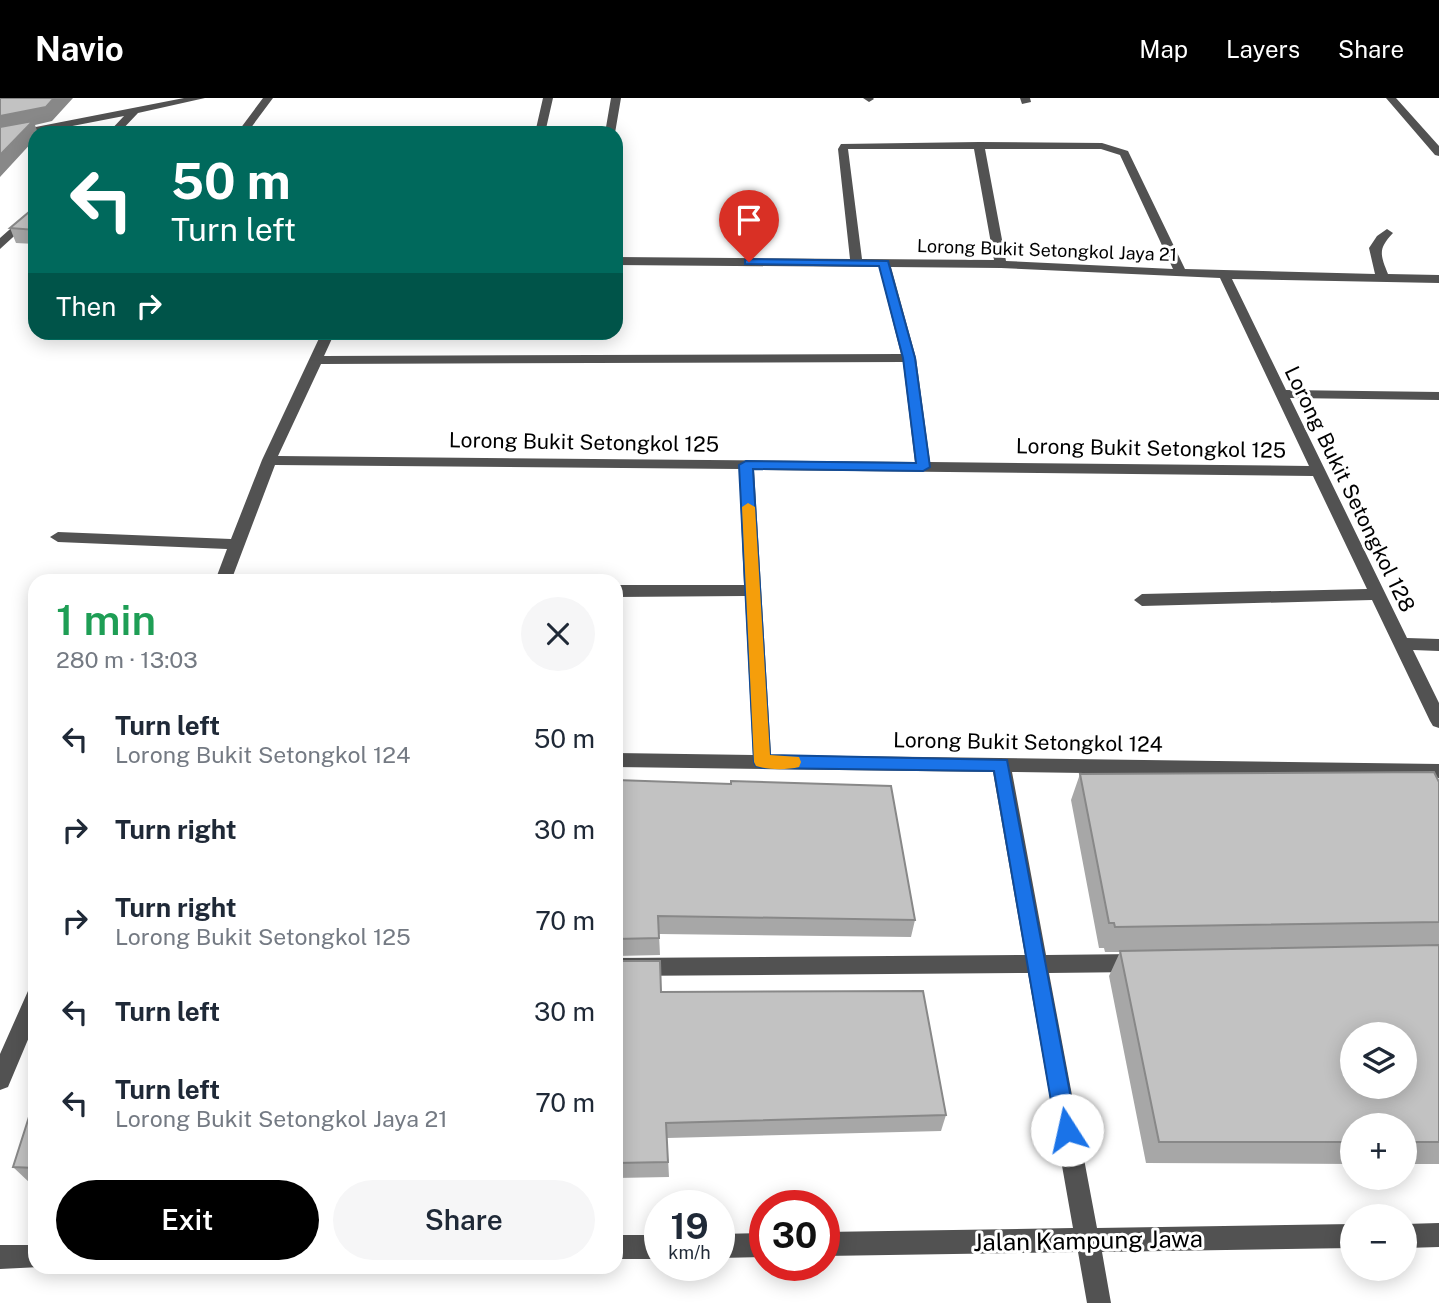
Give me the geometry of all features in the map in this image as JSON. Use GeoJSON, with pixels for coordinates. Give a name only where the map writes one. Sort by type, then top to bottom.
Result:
{"type":"FeatureCollection","features":[{"type":"Feature","properties":{"kind":"street"},"geometry":{"type":"LineString","coordinates":[[53,126],[200,98]]}},
{"type":"Feature","properties":{"kind":"street"},"geometry":{"type":"LineString","coordinates":[[247,126],[268,98]]}},
{"type":"Feature","properties":{"kind":"street"},"geometry":{"type":"LineString","coordinates":[[542,126],[548,98]]}},
{"type":"Feature","properties":{"kind":"street"},"geometry":{"type":"LineString","coordinates":[[611,126],[616,98]]}},
{"type":"Feature","properties":{"kind":"street"},"geometry":{"type":"LineString","coordinates":[[1391,98],[1439,153]]}},
{"type":"Feature","properties":{"kind":"street"},"geometry":{"type":"LineString","coordinates":[[120,126],[136,109]]}},
{"type":"Feature","properties":{"kind":"street"},"geometry":{"type":"LineString","coordinates":[[0,137],[28,131]]}},
{"type":"Feature","properties":{"kind":"street"},"geometry":{"type":"LineString","coordinates":[[979,145],[1001,264]]}},
{"type":"Feature","properties":{"kind":"street"},"geometry":{"type":"LineString","coordinates":[[856,263],[843,149],[845,146],[1114,148],[1124,153],[1180,271]]}},
{"type":"Feature","properties":{"kind":"street"},"geometry":{"type":"LineString","coordinates":[[0,245],[28,217]]}},
{"type":"Feature","properties":{"kind":"street"},"geometry":{"type":"LineString","coordinates":[[1383,279],[1374,248],[1376,242],[1387,233]]}},
{"type":"Feature","properties":{"kind":"street","name":"Lorong Bukit Setongkol Jaya 21"},"geometry":{"type":"LineString","coordinates":[[623,261],[1001,264],[1224,275],[1439,279]]}},
{"type":"Feature","properties":{"kind":"street"},"geometry":{"type":"LineString","coordinates":[[884,263],[909,358],[923,467]]}},
{"type":"Feature","properties":{"kind":"street","name":"Lorong Bukit Setongkol 128"},"geometry":{"type":"LineString","coordinates":[[1224,275],[1439,720]]}},
{"type":"Feature","properties":{"kind":"street"},"geometry":{"type":"LineString","coordinates":[[225,574],[269,460],[325,340]]}},
{"type":"Feature","properties":{"kind":"street"},"geometry":{"type":"LineString","coordinates":[[315,360],[909,358]]}},
{"type":"Feature","properties":{"kind":"street"},"geometry":{"type":"LineString","coordinates":[[1281,394],[1439,396]]}},
{"type":"Feature","properties":{"kind":"street","name":"Lorong Bukit Setongkol 125"},"geometry":{"type":"LineString","coordinates":[[269,460],[1318,471]]}},
{"type":"Feature","properties":{"kind":"street"},"geometry":{"type":"LineString","coordinates":[[746,465],[762,762]]}},
{"type":"Feature","properties":{"kind":"street"},"geometry":{"type":"LineString","coordinates":[[58,537],[236,544]]}},
{"type":"Feature","properties":{"kind":"street"},"geometry":{"type":"LineString","coordinates":[[623,591],[753,590]]}},
{"type":"Feature","properties":{"kind":"street"},"geometry":{"type":"LineString","coordinates":[[1142,600],[1378,594]]}},
{"type":"Feature","properties":{"kind":"street"},"geometry":{"type":"LineString","coordinates":[[1402,644],[1439,645]]}},
{"type":"Feature","properties":{"kind":"street","name":"Lorong Bukit Setongkol 124"},"geometry":{"type":"LineString","coordinates":[[623,760],[1439,771]]}},
{"type":"Feature","properties":{"kind":"street"},"geometry":{"type":"LineString","coordinates":[[1001,765],[1099,1303]]}},
{"type":"Feature","properties":{"kind":"street"},"geometry":{"type":"LineString","coordinates":[[623,967],[1162,963]]}},
{"type":"Feature","properties":{"kind":"street"},"geometry":{"type":"LineString","coordinates":[[0,1080],[28,1014]]}},
{"type":"Feature","properties":{"kind":"street"},"geometry":{"type":"LineString","coordinates":[[1417,1236],[1439,1235]]}},
{"type":"Feature","properties":{"kind":"street","name":"Jalan Kampung Jawa"},"geometry":{"type":"LineString","coordinates":[[840,1244],[1340,1236]]}},
{"type":"Feature","properties":{"kind":"street"},"geometry":{"type":"LineString","coordinates":[[623,1247],[644,1247]]}},
{"type":"Feature","properties":{"kind":"street"},"geometry":{"type":"LineString","coordinates":[[0,1257],[28,1257]]}},
{"type":"Feature","properties":{"kind":"building"},"geometry":{"type":"Polygon","coordinates":[[[0,98],[54,98],[46,107],[0,116],[0,98]]]}},
{"type":"Feature","properties":{"kind":"building"},"geometry":{"type":"Polygon","coordinates":[[[33,121],[0,155],[0,127],[33,121]]]}},
{"type":"Feature","properties":{"kind":"building"},"geometry":{"type":"Polygon","coordinates":[[[28,213],[28,229],[10,228],[28,213]]]}},
{"type":"Feature","properties":{"kind":"building"},"geometry":{"type":"Polygon","coordinates":[[[1434,772],[1439,782],[1439,922],[1115,927],[1114,923],[1109,923],[1080,774],[1434,772]]]}},
{"type":"Feature","properties":{"kind":"building"},"geometry":{"type":"Polygon","coordinates":[[[623,780],[891,786],[915,920],[658,916],[659,938],[623,939],[623,780]]]}},
{"type":"Feature","properties":{"kind":"building"},"geometry":{"type":"Polygon","coordinates":[[[1439,945],[1439,1142],[1417,1142],[1417,1113],[1340,1113],[1340,1142],[1159,1142],[1120,951],[1439,945]]]}},
{"type":"Feature","properties":{"kind":"building"},"geometry":{"type":"Polygon","coordinates":[[[623,961],[660,961],[661,992],[923,991],[946,1115],[666,1123],[668,1162],[623,1163],[623,961]]]}},
{"type":"Feature","properties":{"kind":"building"},"geometry":{"type":"Polygon","coordinates":[[[28,1120],[28,1168],[13,1167],[28,1120]]]}},
{"type":"Feature","properties":{"kind":"slow traffic"},"geometry":{"type":"LineString","coordinates":[[748,507],[762,762],[793,762]]}},
{"type":"Feature","properties":{"kind":"route"},"geometry":{"type":"LineString","coordinates":[[749,262],[884,263],[909,358],[923,467],[746,465],[762,762],[1001,765],[1067,1130]]}}]}
